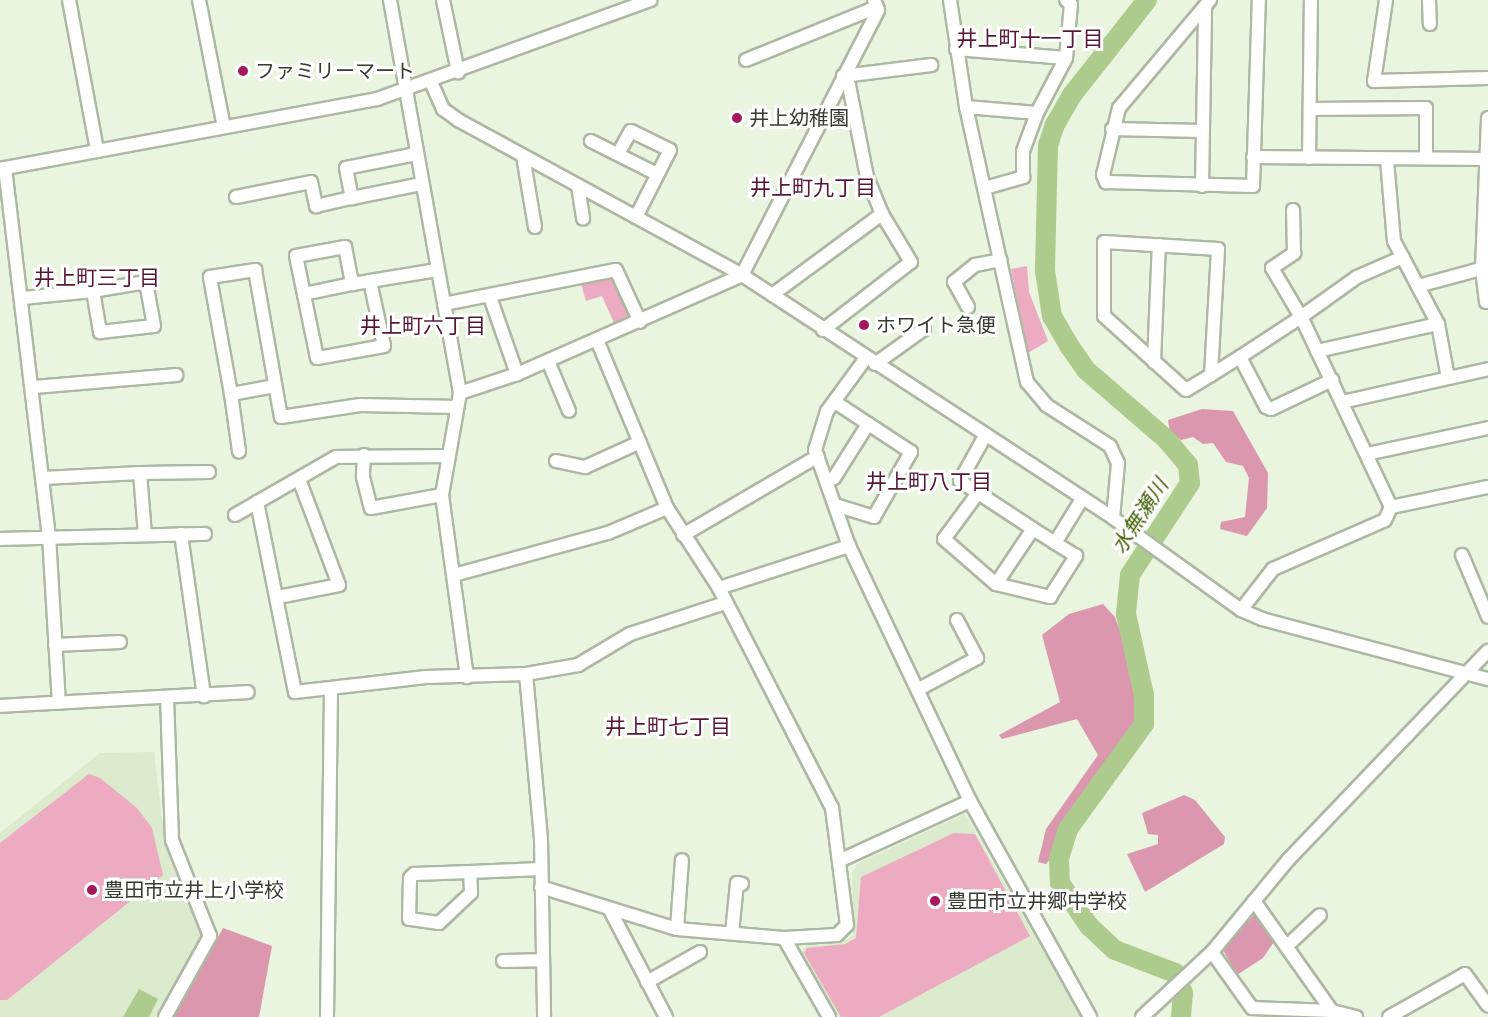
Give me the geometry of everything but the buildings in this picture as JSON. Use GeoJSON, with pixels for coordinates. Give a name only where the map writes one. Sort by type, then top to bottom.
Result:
{"type":"FeatureCollection","features":[{"type":"Feature","properties":{"kind":"street"},"geometry":{"type":"LineString","coordinates":[[69,0],[97,150]]}},
{"type":"Feature","properties":{"kind":"street"},"geometry":{"type":"LineString","coordinates":[[199,0],[224,127]]}},
{"type":"Feature","properties":{"kind":"street"},"geometry":{"type":"LineString","coordinates":[[390,0],[460,393],[446,456],[442,495],[467,677]]}},
{"type":"Feature","properties":{"kind":"street"},"geometry":{"type":"LineString","coordinates":[[443,0],[458,72]]}},
{"type":"Feature","properties":{"kind":"street"},"geometry":{"type":"LineString","coordinates":[[59,703],[49,536],[43,478],[23,298],[3,168],[406,91],[625,4],[651,0]]}},
{"type":"Feature","properties":{"kind":"street"},"geometry":{"type":"LineString","coordinates":[[950,0],[966,107],[1027,382],[1034,395],[1110,446],[1118,463],[1113,518]]}},
{"type":"Feature","properties":{"kind":"street"},"geometry":{"type":"LineString","coordinates":[[985,188],[1023,177],[1023,151],[1037,112],[1066,58],[1071,4],[1066,0]]}},
{"type":"Feature","properties":{"kind":"street"},"geometry":{"type":"LineString","coordinates":[[1208,3],[1119,108],[1102,175],[1106,182],[1253,186],[1259,0]]}},
{"type":"Feature","properties":{"kind":"street"},"geometry":{"type":"LineString","coordinates":[[1309,158],[1311,0]]}},
{"type":"Feature","properties":{"kind":"street"},"geometry":{"type":"LineString","coordinates":[[1386,0],[1374,81],[1488,78]]}},
{"type":"Feature","properties":{"kind":"street"},"geometry":{"type":"LineString","coordinates":[[1429,0],[1430,24]]}},
{"type":"Feature","properties":{"kind":"street"},"geometry":{"type":"LineString","coordinates":[[746,60],[876,3]]}},
{"type":"Feature","properties":{"kind":"street"},"geometry":{"type":"LineString","coordinates":[[460,393],[518,374],[742,275],[843,76],[876,3]]}},
{"type":"Feature","properties":{"kind":"street"},"geometry":{"type":"LineString","coordinates":[[1202,186],[1208,3]]}},
{"type":"Feature","properties":{"kind":"street"},"geometry":{"type":"LineString","coordinates":[[957,49],[1066,58]]}},
{"type":"Feature","properties":{"kind":"street"},"geometry":{"type":"LineString","coordinates":[[843,76],[931,65]]}},
{"type":"Feature","properties":{"kind":"street"},"geometry":{"type":"LineString","coordinates":[[823,330],[909,267],[911,262],[882,214],[867,177],[849,85],[843,76]]}},
{"type":"Feature","properties":{"kind":"street"},"geometry":{"type":"LineString","coordinates":[[431,82],[443,109],[523,156],[742,275],[870,361],[1113,518],[1241,610],[1488,679]]}},
{"type":"Feature","properties":{"kind":"street"},"geometry":{"type":"LineString","coordinates":[[966,107],[1037,112]]}},
{"type":"Feature","properties":{"kind":"street"},"geometry":{"type":"LineString","coordinates":[[1310,109],[1426,108],[1426,158]]}},
{"type":"Feature","properties":{"kind":"street"},"geometry":{"type":"LineString","coordinates":[[1486,302],[1488,118]]}},
{"type":"Feature","properties":{"kind":"street"},"geometry":{"type":"LineString","coordinates":[[1112,129],[1203,130]]}},
{"type":"Feature","properties":{"kind":"street"},"geometry":{"type":"LineString","coordinates":[[618,154],[631,131],[670,150],[636,217]]}},
{"type":"Feature","properties":{"kind":"street"},"geometry":{"type":"LineString","coordinates":[[591,141],[657,174]]}},
{"type":"Feature","properties":{"kind":"street"},"geometry":{"type":"LineString","coordinates":[[352,198],[346,168],[416,154]]}},
{"type":"Feature","properties":{"kind":"street"},"geometry":{"type":"LineString","coordinates":[[523,156],[535,227]]}},
{"type":"Feature","properties":{"kind":"street"},"geometry":{"type":"LineString","coordinates":[[1253,157],[1387,160],[1487,159]]}},
{"type":"Feature","properties":{"kind":"street"},"geometry":{"type":"LineString","coordinates":[[1387,160],[1394,241],[1438,324],[1448,378]]}},
{"type":"Feature","properties":{"kind":"street"},"geometry":{"type":"LineString","coordinates":[[236,197],[311,182],[316,206],[421,184]]}},
{"type":"Feature","properties":{"kind":"street"},"geometry":{"type":"LineString","coordinates":[[578,186],[583,219]]}},
{"type":"Feature","properties":{"kind":"street"},"geometry":{"type":"LineString","coordinates":[[1241,610],[1268,573],[1385,520],[1391,507],[1301,317],[1272,268],[1294,253],[1293,210]]}},
{"type":"Feature","properties":{"kind":"street"},"geometry":{"type":"LineString","coordinates":[[772,295],[882,214]]}},
{"type":"Feature","properties":{"kind":"street"},"geometry":{"type":"LineString","coordinates":[[1211,375],[1218,249],[1104,242],[1104,316],[1186,390],[1211,375],[1240,357],[1301,317],[1357,277],[1402,257]]}},
{"type":"Feature","properties":{"kind":"street"},"geometry":{"type":"LineString","coordinates":[[1154,362],[1159,245]]}},
{"type":"Feature","properties":{"kind":"street"},"geometry":{"type":"LineString","coordinates":[[352,284],[345,247],[296,256],[318,358],[384,346],[370,281]]}},
{"type":"Feature","properties":{"kind":"street"},"geometry":{"type":"LineString","coordinates":[[968,307],[954,282],[975,265],[1001,260]]}},
{"type":"Feature","properties":{"kind":"street"},"geometry":{"type":"LineString","coordinates":[[1418,286],[1485,268]]}},
{"type":"Feature","properties":{"kind":"street"},"geometry":{"type":"LineString","coordinates":[[239,451],[210,277],[255,270],[281,417],[360,405],[457,406]]}},
{"type":"Feature","properties":{"kind":"street"},"geometry":{"type":"LineString","coordinates":[[304,294],[437,270]]}},
{"type":"Feature","properties":{"kind":"street"},"geometry":{"type":"LineString","coordinates":[[444,304],[490,297],[616,270],[640,322]]}},
{"type":"Feature","properties":{"kind":"street"},"geometry":{"type":"LineString","coordinates":[[23,298],[93,291],[146,282],[154,326],[100,332],[93,291]]}},
{"type":"Feature","properties":{"kind":"street"},"geometry":{"type":"LineString","coordinates":[[490,297],[518,374]]}},
{"type":"Feature","properties":{"kind":"street"},"geometry":{"type":"LineString","coordinates":[[1317,351],[1438,324]]}},
{"type":"Feature","properties":{"kind":"street"},"geometry":{"type":"LineString","coordinates":[[924,329],[870,361],[836,402],[815,441],[818,456],[849,546],[919,689],[970,801],[1090,1017]]}},
{"type":"Feature","properties":{"kind":"street"},"geometry":{"type":"LineString","coordinates":[[541,887],[677,929],[784,938],[844,932],[847,925],[841,860],[832,808],[724,603],[719,588],[667,508],[597,340]]}},
{"type":"Feature","properties":{"kind":"street"},"geometry":{"type":"LineString","coordinates":[[1240,357],[1266,407],[1271,409],[1332,380]]}},
{"type":"Feature","properties":{"kind":"street"},"geometry":{"type":"LineString","coordinates":[[548,361],[569,411]]}},
{"type":"Feature","properties":{"kind":"street"},"geometry":{"type":"LineString","coordinates":[[1342,402],[1488,369]]}},
{"type":"Feature","properties":{"kind":"street"},"geometry":{"type":"LineString","coordinates":[[33,387],[176,375]]}},
{"type":"Feature","properties":{"kind":"street"},"geometry":{"type":"LineString","coordinates":[[231,394],[275,386]]}},
{"type":"Feature","properties":{"kind":"street"},"geometry":{"type":"LineString","coordinates":[[835,505],[873,517],[910,458],[911,452],[836,402]]}},
{"type":"Feature","properties":{"kind":"street"},"geometry":{"type":"LineString","coordinates":[[826,480],[834,478],[868,424]]}},
{"type":"Feature","properties":{"kind":"street"},"geometry":{"type":"LineString","coordinates":[[1367,454],[1488,428]]}},
{"type":"Feature","properties":{"kind":"street"},"geometry":{"type":"LineString","coordinates":[[978,493],[944,539],[996,584],[1050,597],[1076,556],[978,493],[960,478],[985,436]]}},
{"type":"Feature","properties":{"kind":"street"},"geometry":{"type":"LineString","coordinates":[[556,461],[585,467],[640,442]]}},
{"type":"Feature","properties":{"kind":"street"},"geometry":{"type":"LineString","coordinates":[[364,455],[371,508],[442,495]]}},
{"type":"Feature","properties":{"kind":"street"},"geometry":{"type":"LineString","coordinates":[[235,515],[336,457],[446,456]]}},
{"type":"Feature","properties":{"kind":"street"},"geometry":{"type":"LineString","coordinates":[[683,535],[818,456]]}},
{"type":"Feature","properties":{"kind":"street"},"geometry":{"type":"LineString","coordinates":[[43,478],[209,472]]}},
{"type":"Feature","properties":{"kind":"street"},"geometry":{"type":"LineString","coordinates":[[140,473],[146,535]]}},
{"type":"Feature","properties":{"kind":"street"},"geometry":{"type":"LineString","coordinates":[[278,597],[339,585],[299,479]]}},
{"type":"Feature","properties":{"kind":"street"},"geometry":{"type":"LineString","coordinates":[[1391,507],[1488,487]]}},
{"type":"Feature","properties":{"kind":"street"},"geometry":{"type":"LineString","coordinates":[[1054,543],[1082,498]]}},
{"type":"Feature","properties":{"kind":"street"},"geometry":{"type":"LineString","coordinates":[[257,502],[278,597],[295,692],[526,674],[585,663],[630,634],[724,603]]}},
{"type":"Feature","properties":{"kind":"street"},"geometry":{"type":"LineString","coordinates":[[454,575],[608,533],[667,508]]}},
{"type":"Feature","properties":{"kind":"street"},"geometry":{"type":"LineString","coordinates":[[996,584],[1033,529]]}},
{"type":"Feature","properties":{"kind":"street"},"geometry":{"type":"LineString","coordinates":[[181,534],[204,696]]}},
{"type":"Feature","properties":{"kind":"street"},"geometry":{"type":"LineString","coordinates":[[0,539],[49,536],[206,534]]}},
{"type":"Feature","properties":{"kind":"street"},"geometry":{"type":"LineString","coordinates":[[719,588],[849,546]]}},
{"type":"Feature","properties":{"kind":"street"},"geometry":{"type":"LineString","coordinates":[[1462,555],[1488,617]]}},
{"type":"Feature","properties":{"kind":"street"},"geometry":{"type":"LineString","coordinates":[[919,689],[977,658],[957,620]]}},
{"type":"Feature","properties":{"kind":"street"},"geometry":{"type":"LineString","coordinates":[[55,645],[120,642]]}},
{"type":"Feature","properties":{"kind":"street"},"geometry":{"type":"LineString","coordinates":[[1142,1017],[1212,952],[1254,901],[1488,651]]}},
{"type":"Feature","properties":{"kind":"street"},"geometry":{"type":"LineString","coordinates":[[526,674],[541,869],[544,1017]]}},
{"type":"Feature","properties":{"kind":"street"},"geometry":{"type":"LineString","coordinates":[[327,1017],[331,691]]}},
{"type":"Feature","properties":{"kind":"street"},"geometry":{"type":"LineString","coordinates":[[0,706],[248,692]]}},
{"type":"Feature","properties":{"kind":"street"},"geometry":{"type":"LineString","coordinates":[[165,1017],[210,936],[172,840],[167,698]]}},
{"type":"Feature","properties":{"kind":"street"},"geometry":{"type":"LineString","coordinates":[[841,860],[970,801]]}},
{"type":"Feature","properties":{"kind":"street"},"geometry":{"type":"LineString","coordinates":[[677,929],[682,860]]}},
{"type":"Feature","properties":{"kind":"street"},"geometry":{"type":"LineString","coordinates":[[470,872],[471,893],[439,923],[409,919],[410,878],[414,874],[541,869]]}},
{"type":"Feature","properties":{"kind":"street"},"geometry":{"type":"LineString","coordinates":[[732,933],[737,883],[742,884]]}},
{"type":"Feature","properties":{"kind":"street"},"geometry":{"type":"LineString","coordinates":[[1254,901],[1332,1011]]}},
{"type":"Feature","properties":{"kind":"street"},"geometry":{"type":"LineString","coordinates":[[610,910],[666,1017]]}},
{"type":"Feature","properties":{"kind":"street"},"geometry":{"type":"LineString","coordinates":[[1287,946],[1320,915]]}},
{"type":"Feature","properties":{"kind":"street"},"geometry":{"type":"LineString","coordinates":[[784,938],[829,1017]]}},
{"type":"Feature","properties":{"kind":"street"},"geometry":{"type":"LineString","coordinates":[[647,982],[700,952]]}},
{"type":"Feature","properties":{"kind":"street"},"geometry":{"type":"LineString","coordinates":[[1212,952],[1252,1008],[1332,1011],[1356,1017]]}},
{"type":"Feature","properties":{"kind":"street"},"geometry":{"type":"LineString","coordinates":[[503,961],[542,960]]}},
{"type":"Feature","properties":{"kind":"street"},"geometry":{"type":"LineString","coordinates":[[1389,1017],[1465,974],[1488,1006]]}},
{"type":"Feature","properties":{"kind":"shaded area"},"geometry":{"type":"Polygon","coordinates":[[[1027,266],[1029,292],[1048,341],[1028,353],[1011,269],[1027,266]]]}},
{"type":"Feature","properties":{"kind":"shaded area"},"geometry":{"type":"Polygon","coordinates":[[[614,278],[633,315],[614,323],[602,296],[586,301],[581,284],[614,278]]]}},
{"type":"Feature","properties":{"kind":"shaded area"},"geometry":{"type":"Polygon","coordinates":[[[1202,409],[1233,411],[1268,473],[1267,508],[1247,536],[1220,529],[1221,522],[1245,517],[1249,478],[1243,466],[1226,462],[1213,443],[1203,444],[1193,437],[1181,440],[1170,432],[1168,420],[1202,409]]]}},
{"type":"Feature","properties":{"kind":"shaded area"},"geometry":{"type":"Polygon","coordinates":[[[1103,604],[1115,617],[1128,653],[1142,717],[1134,737],[1065,828],[1053,856],[1046,864],[1038,862],[1046,829],[1098,755],[1077,719],[1002,739],[999,735],[1060,702],[1042,635],[1069,614],[1103,604]]]}},
{"type":"Feature","properties":{"kind":"shaded area","name":"豊田市立井上小学校"},"geometry":{"type":"Polygon","coordinates":[[[154,752],[165,842],[203,938],[158,1017],[0,1017],[0,833],[100,753],[154,752]]]}},
{"type":"Feature","properties":{"kind":"shaded area"},"geometry":{"type":"Polygon","coordinates":[[[89,774],[100,778],[137,808],[152,828],[163,875],[7,1000],[0,1000],[0,843],[89,774]]]}},
{"type":"Feature","properties":{"kind":"shaded area"},"geometry":{"type":"Polygon","coordinates":[[[1184,795],[1195,800],[1225,837],[1224,844],[1145,892],[1127,854],[1158,844],[1158,835],[1148,834],[1142,813],[1184,795]]]}},
{"type":"Feature","properties":{"kind":"shaded area","name":"豊田市立井郷中学校"},"geometry":{"type":"Polygon","coordinates":[[[965,814],[1081,1017],[838,1017],[801,953],[806,946],[841,943],[853,935],[852,873],[857,864],[965,814]]]}},
{"type":"Feature","properties":{"kind":"shaded area","name":"豊田市立井郷中学校"},"geometry":{"type":"Polygon","coordinates":[[[954,833],[975,834],[1030,936],[879,1017],[841,1017],[804,953],[807,948],[845,944],[856,938],[861,877],[954,833]]]}},
{"type":"Feature","properties":{"kind":"shaded area"},"geometry":{"type":"Polygon","coordinates":[[[1254,915],[1260,915],[1276,939],[1263,958],[1237,975],[1223,950],[1254,915]]]}},
{"type":"Feature","properties":{"kind":"shaded area"},"geometry":{"type":"Polygon","coordinates":[[[223,928],[272,946],[259,1017],[174,1017],[223,928]]]}},
{"type":"Feature","properties":{"kind":"shaded area"},"geometry":{"type":"Polygon","coordinates":[[[139,989],[158,999],[149,1017],[123,1017],[139,989]]]}},
{"type":"Feature","properties":{"kind":"waterway","name":"水無瀬川"},"geometry":{"type":"LineString","coordinates":[[1147,0],[1072,95],[1055,124],[1048,145],[1045,271],[1052,316],[1070,347],[1086,370],[1167,440],[1188,465],[1190,483],[1130,575],[1126,614],[1144,695],[1144,724],[1068,829],[1059,859],[1060,883],[1089,926],[1115,950],[1175,973],[1183,993],[1181,1017]]}},
{"type":"Feature","properties":{"kind":"place","name":"ファミリーマート"},"geometry":{"type":"Point","coordinates":[243,71]}},
{"type":"Feature","properties":{"kind":"place","name":"井上幼稚園"},"geometry":{"type":"Point","coordinates":[737,118]}},
{"type":"Feature","properties":{"kind":"place","name":"ホワイト急便"},"geometry":{"type":"Point","coordinates":[864,325]}},
{"type":"Feature","properties":{"kind":"place","name":"豊田市立井上小学校"},"geometry":{"type":"Point","coordinates":[92,890]}},
{"type":"Feature","properties":{"kind":"place","name":"豊田市立井郷中学校"},"geometry":{"type":"Point","coordinates":[935,901]}},
{"type":"Feature","properties":{"kind":"district","name":"井上町十一丁目"},"geometry":{"type":"Point","coordinates":[1030,39]}},
{"type":"Feature","properties":{"kind":"district","name":"井上町九丁目"},"geometry":{"type":"Point","coordinates":[813,188]}},
{"type":"Feature","properties":{"kind":"district","name":"井上町三丁目"},"geometry":{"type":"Point","coordinates":[97,278]}},
{"type":"Feature","properties":{"kind":"district","name":"井上町六丁目"},"geometry":{"type":"Point","coordinates":[423,326]}},
{"type":"Feature","properties":{"kind":"district","name":"井上町八丁目"},"geometry":{"type":"Point","coordinates":[929,482]}},
{"type":"Feature","properties":{"kind":"district","name":"井上町七丁目"},"geometry":{"type":"Point","coordinates":[668,727]}}]}
